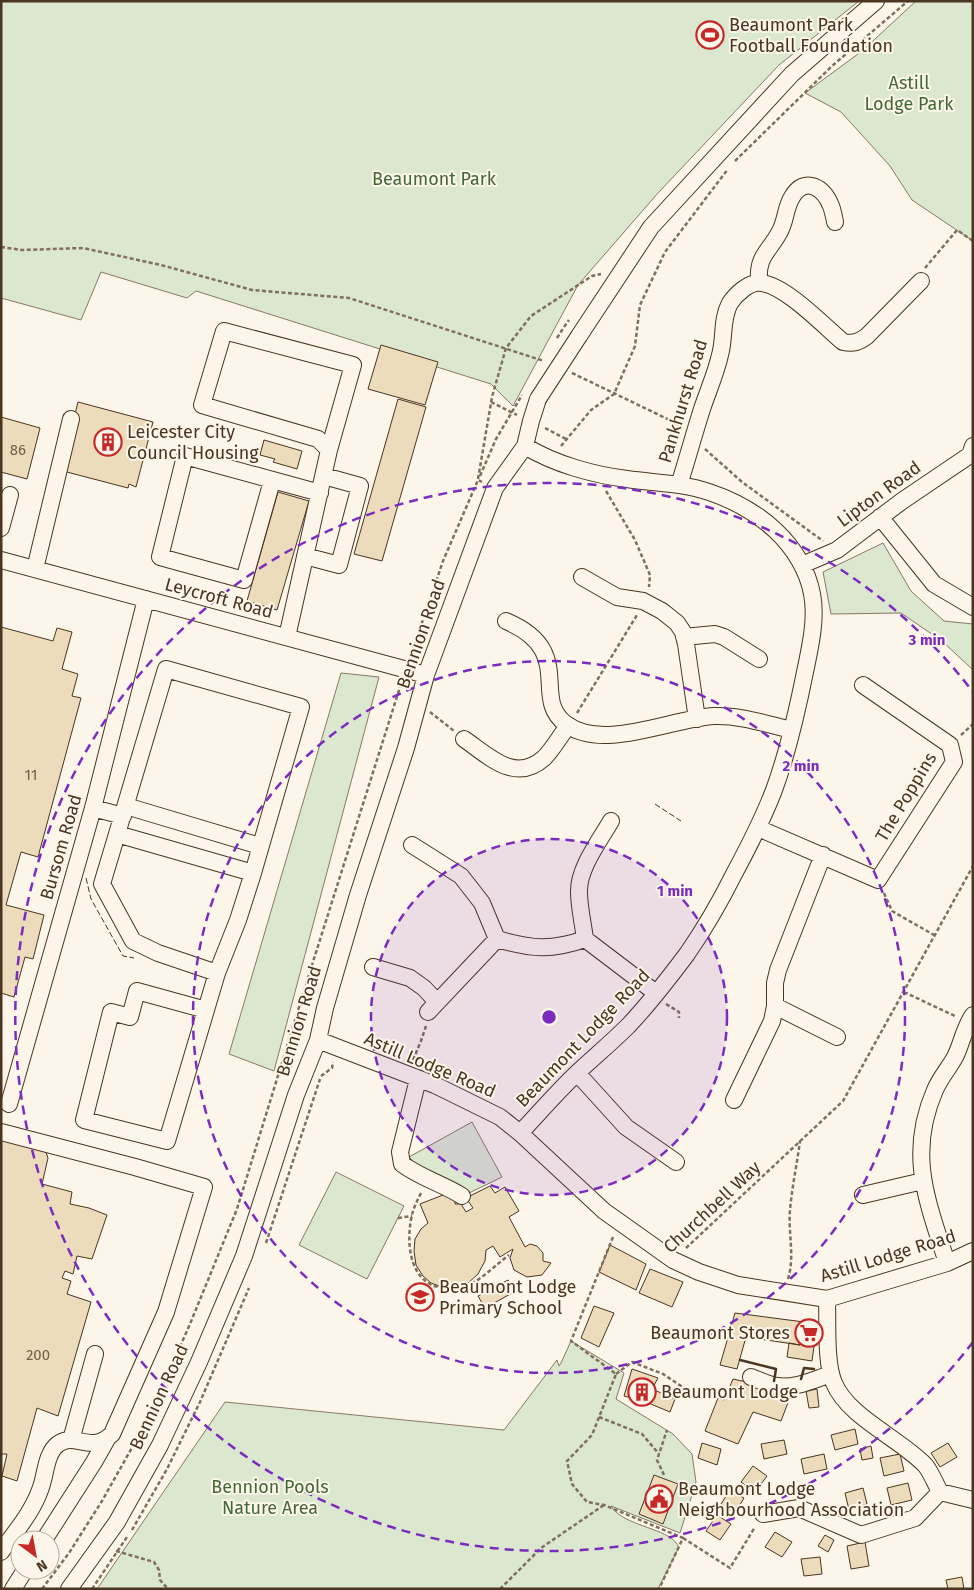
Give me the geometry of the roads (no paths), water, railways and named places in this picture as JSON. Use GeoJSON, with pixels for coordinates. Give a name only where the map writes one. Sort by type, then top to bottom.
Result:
{"type":"FeatureCollection","features":[{"type":"Feature","properties":{"kind":"street"},"geometry":{"type":"LineString","coordinates":[[525,446],[531,421],[531,395],[579,336],[651,227],[792,74],[876,1]]}},
{"type":"Feature","properties":{"kind":"street"},"geometry":{"type":"LineString","coordinates":[[834,222],[832,208],[825,194],[818,187],[808,185],[798,188],[786,210],[779,234],[766,250],[761,261],[758,271],[758,282],[775,286],[843,342],[851,343],[859,342],[867,336],[921,281]]}},
{"type":"Feature","properties":{"kind":"street","name":"Pankhurst Road"},"geometry":{"type":"LineString","coordinates":[[679,485],[721,354],[724,320],[727,310],[739,293],[748,286],[758,282]]}},
{"type":"Feature","properties":{"kind":"street"},"geometry":{"type":"LineString","coordinates":[[287,637],[329,450],[353,365],[224,331],[202,405],[318,439],[329,450]]}},
{"type":"Feature","properties":{"kind":"street"},"geometry":{"type":"LineString","coordinates":[[35,569],[71,419]]}},
{"type":"Feature","properties":{"kind":"street","name":"Beaumont Lodge Road"},"geometry":{"type":"LineString","coordinates":[[520,1133],[577,1073],[629,1025],[656,993],[708,923],[758,828],[776,782],[800,698],[811,639],[813,596],[802,565],[788,544],[776,530],[741,506],[707,491],[595,473],[543,457],[525,446]]}},
{"type":"Feature","properties":{"kind":"street","name":"Bennion Road"},"geometry":{"type":"LineString","coordinates":[[69,1589],[117,1522],[160,1445],[199,1362],[244,1256],[296,1095],[318,1040],[325,1008],[358,895],[406,748],[426,675],[494,488],[525,446]]}},
{"type":"Feature","properties":{"kind":"street","name":"Lipton Road"},"geometry":{"type":"LineString","coordinates":[[802,565],[836,550],[972,452]]}},
{"type":"Feature","properties":{"kind":"street"},"geometry":{"type":"LineString","coordinates":[[272,481],[244,580],[160,557],[185,456],[320,493]]}},
{"type":"Feature","properties":{"kind":"street"},"geometry":{"type":"LineString","coordinates":[[305,556],[339,565],[360,486],[324,476]]}},
{"type":"Feature","properties":{"kind":"street"},"geometry":{"type":"LineString","coordinates":[[2,523],[10,495]]}},
{"type":"Feature","properties":{"kind":"street"},"geometry":{"type":"LineString","coordinates":[[880,517],[934,584],[973,607]]}},
{"type":"Feature","properties":{"kind":"street","name":"Leycroft Road"},"geometry":{"type":"LineString","coordinates":[[1,560],[426,675]]}},
{"type":"Feature","properties":{"kind":"street"},"geometry":{"type":"LineString","coordinates":[[582,577],[617,597],[643,601],[652,605],[677,623],[684,637],[697,719]]}},
{"type":"Feature","properties":{"kind":"street","name":"Bursom Road"},"geometry":{"type":"LineString","coordinates":[[9,1104],[93,808],[146,599]]}},
{"type":"Feature","properties":{"kind":"street"},"geometry":{"type":"LineString","coordinates":[[506,620],[523,628],[535,638],[544,651],[549,665],[550,693],[554,711],[559,719],[568,726],[581,731],[595,734],[619,734],[648,730],[712,716],[736,718],[792,730]]}},
{"type":"Feature","properties":{"kind":"street"},"geometry":{"type":"LineString","coordinates":[[684,637],[715,634],[724,637],[759,659]]}},
{"type":"Feature","properties":{"kind":"street"},"geometry":{"type":"LineString","coordinates":[[206,1010],[137,991],[130,1017],[111,1012],[84,1120],[167,1141],[206,1010],[217,973],[238,920],[253,873],[301,706],[166,669],[102,884],[133,941],[158,953],[217,973]]}},
{"type":"Feature","properties":{"kind":"street","name":"The Poppins"},"geometry":{"type":"LineString","coordinates":[[823,855],[878,880],[954,762],[950,745],[863,685]]}},
{"type":"Feature","properties":{"kind":"street"},"geometry":{"type":"LineString","coordinates":[[464,739],[503,766],[514,769],[525,768],[536,764],[545,756],[568,726]]}},
{"type":"Feature","properties":{"kind":"street"},"geometry":{"type":"LineString","coordinates":[[93,808],[124,811],[260,846]]}},
{"type":"Feature","properties":{"kind":"street"},"geometry":{"type":"LineString","coordinates":[[611,820],[583,870],[580,880],[579,892],[585,939],[656,993]]}},
{"type":"Feature","properties":{"kind":"street"},"geometry":{"type":"LineString","coordinates":[[734,1100],[772,1021],[778,970],[823,855],[758,828]]}},
{"type":"Feature","properties":{"kind":"street"},"geometry":{"type":"LineString","coordinates":[[118,834],[253,873]]}},
{"type":"Feature","properties":{"kind":"street"},"geometry":{"type":"LineString","coordinates":[[412,845],[461,876],[482,903],[497,939]]}},
{"type":"Feature","properties":{"kind":"street"},"geometry":{"type":"LineString","coordinates":[[497,939],[517,945],[552,948],[585,939]]}},
{"type":"Feature","properties":{"kind":"street"},"geometry":{"type":"LineString","coordinates":[[373,967],[410,978],[424,988],[432,1007],[497,939]]}},
{"type":"Feature","properties":{"kind":"street"},"geometry":{"type":"LineString","coordinates":[[775,1006],[837,1037]]}},
{"type":"Feature","properties":{"kind":"street"},"geometry":{"type":"LineString","coordinates":[[947,1263],[926,1197],[920,1170],[920,1142],[925,1114],[936,1087],[956,1055],[970,1018]]}},
{"type":"Feature","properties":{"kind":"street","name":"Astill Lodge Road"},"geometry":{"type":"LineString","coordinates":[[318,1040],[435,1085],[500,1117],[520,1133],[604,1211],[673,1260],[699,1272],[738,1285],[827,1298],[947,1263],[973,1251]]}},
{"type":"Feature","properties":{"kind":"street"},"geometry":{"type":"LineString","coordinates":[[577,1073],[626,1126],[676,1162]]}},
{"type":"Feature","properties":{"kind":"street"},"geometry":{"type":"LineString","coordinates":[[412,1077],[400,1152],[402,1164],[462,1196]]}},
{"type":"Feature","properties":{"kind":"street"},"geometry":{"type":"LineString","coordinates":[[1,1132],[204,1187],[166,1312],[120,1417],[112,1434],[107,1439],[50,1530]]}},
{"type":"Feature","properties":{"kind":"street"},"geometry":{"type":"LineString","coordinates":[[863,1195],[923,1181]]}},
{"type":"Feature","properties":{"kind":"street"},"geometry":{"type":"LineString","coordinates":[[827,1298],[831,1374],[840,1395],[852,1408],[926,1466],[940,1492],[973,1500]]}},
{"type":"Feature","properties":{"kind":"street"},"geometry":{"type":"LineString","coordinates":[[71,1440],[95,1354]]}},
{"type":"Feature","properties":{"kind":"street"},"geometry":{"type":"LineString","coordinates":[[751,1377],[778,1386],[787,1386],[808,1382],[831,1374]]}},
{"type":"Feature","properties":{"kind":"street"},"geometry":{"type":"LineString","coordinates":[[1,1552],[34,1503],[43,1483],[50,1456],[56,1446],[63,1441],[71,1440],[98,1444],[107,1439]]}},
{"type":"Feature","properties":{"kind":"street"},"geometry":{"type":"LineString","coordinates":[[763,1514],[800,1508],[861,1535],[915,1518],[940,1492]]}},
{"type":"Feature","properties":{"kind":"place","name":"Beaumont Park Football Foundation"},"geometry":{"type":"Point","coordinates":[710,35]}},
{"type":"Feature","properties":{"kind":"place","name":"Leicester City Council Housing"},"geometry":{"type":"Point","coordinates":[108,442]}},
{"type":"Feature","properties":{"kind":"place","name":"Beaumont Lodge Primary School"},"geometry":{"type":"Point","coordinates":[420,1297]}},
{"type":"Feature","properties":{"kind":"place","name":"Beaumont Stores"},"geometry":{"type":"Point","coordinates":[809,1333]}},
{"type":"Feature","properties":{"kind":"place","name":"Beaumont Lodge"},"geometry":{"type":"Point","coordinates":[642,1392]}},
{"type":"Feature","properties":{"kind":"place","name":"Beaumont Lodge Neighbourhood Association"},"geometry":{"type":"Point","coordinates":[659,1499]}},
{"type":"Feature","properties":{"kind":"park label","name":"Astill Lodge Park"},"geometry":{"type":"Point","coordinates":[909,94]}},
{"type":"Feature","properties":{"kind":"park label","name":"Beaumont Park"},"geometry":{"type":"Point","coordinates":[434,179]}},
{"type":"Feature","properties":{"kind":"park label","name":"Bennion Pools Nature Area"},"geometry":{"type":"Point","coordinates":[270,1497]}}]}
